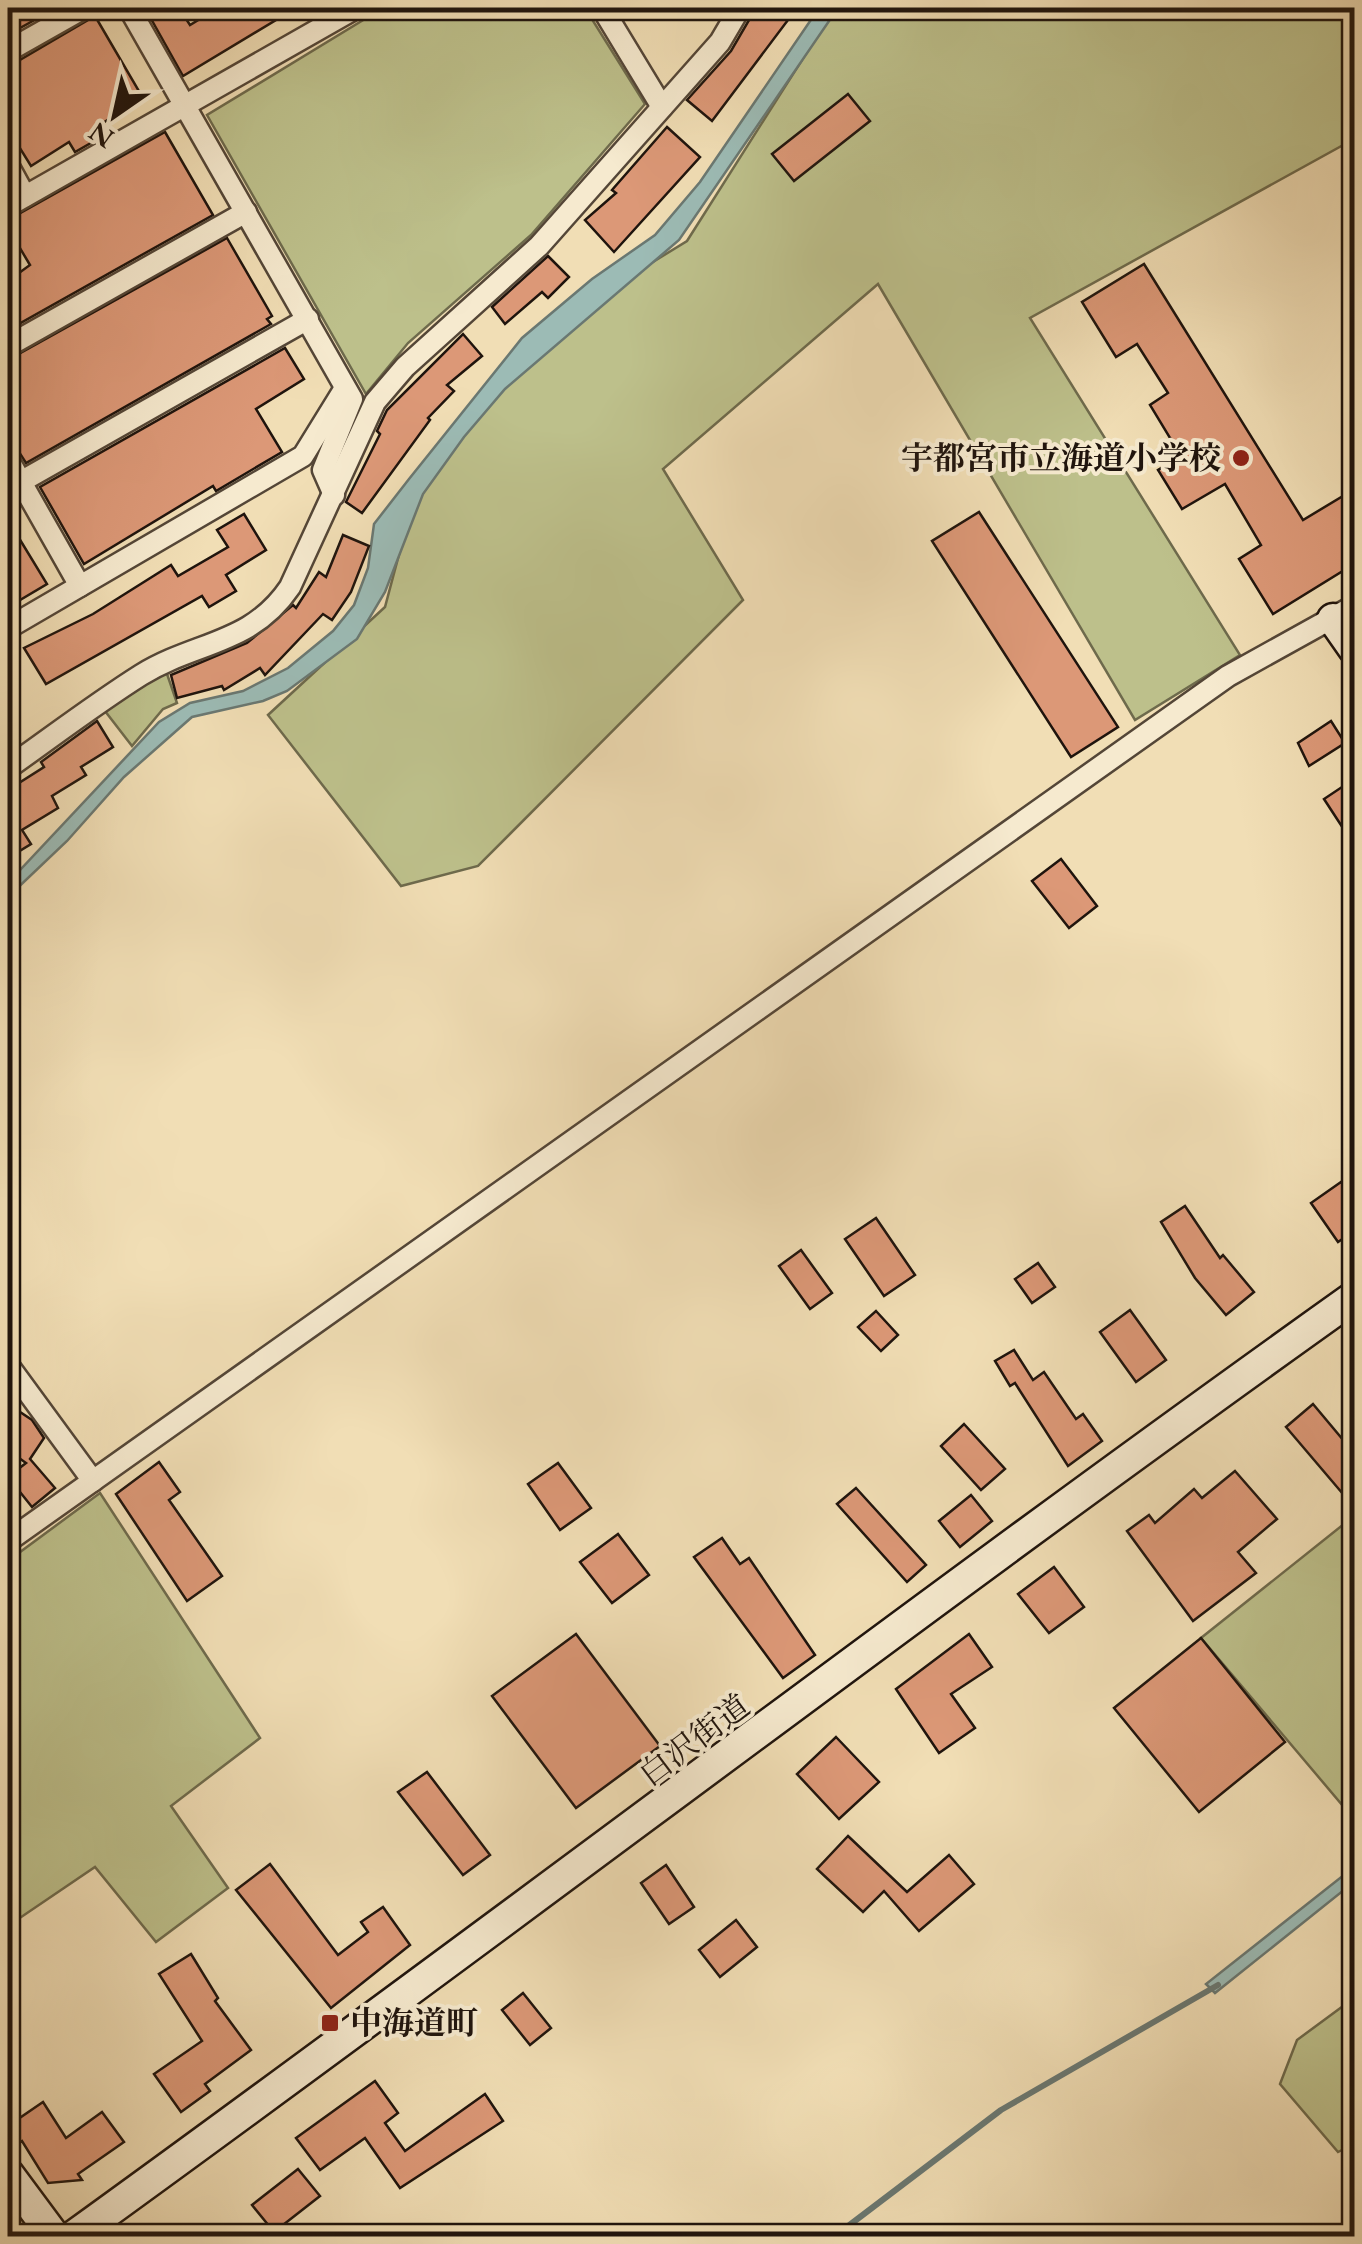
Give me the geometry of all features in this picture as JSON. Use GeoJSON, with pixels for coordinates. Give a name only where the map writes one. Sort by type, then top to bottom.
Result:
{"type":"FeatureCollection","features":[{"type":"Feature","properties":{"kind":"main road"},"geometry":{"type":"LineString","coordinates":[[1344,612],[1354,649]]}},
{"type":"Feature","properties":{"kind":"main road","name":"白沢街道"},"geometry":{"type":"LineString","coordinates":[[74,2236],[620,1839],[1066,1503],[1354,1298]]}},
{"type":"Feature","properties":{"kind":"main road"},"geometry":{"type":"LineString","coordinates":[[8,2174],[54,2236]]}},
{"type":"Feature","properties":{"kind":"street"},"geometry":{"type":"LineString","coordinates":[[8,52],[84,8]]}},
{"type":"Feature","properties":{"kind":"street"},"geometry":{"type":"LineString","coordinates":[[129,8],[352,399],[323,470],[334,495]]}},
{"type":"Feature","properties":{"kind":"street"},"geometry":{"type":"LineString","coordinates":[[602,8],[662,107]]}},
{"type":"Feature","properties":{"kind":"street"},"geometry":{"type":"LineString","coordinates":[[8,768],[144,673],[246,631],[273,612],[290,587],[375,402],[405,367],[539,246],[720,42],[740,8]]}},
{"type":"Feature","properties":{"kind":"street"},"geometry":{"type":"LineString","coordinates":[[8,165],[16,201],[343,11]]}},
{"type":"Feature","properties":{"kind":"street"},"geometry":{"type":"LineString","coordinates":[[8,346],[246,212]]}},
{"type":"Feature","properties":{"kind":"street"},"geometry":{"type":"LineString","coordinates":[[14,485],[308,319]]}},
{"type":"Feature","properties":{"kind":"street"},"geometry":{"type":"LineString","coordinates":[[8,628],[303,456],[346,388]]}},
{"type":"Feature","properties":{"kind":"street"},"geometry":{"type":"LineString","coordinates":[[8,459],[14,485],[80,586]]}},
{"type":"Feature","properties":{"kind":"street"},"geometry":{"type":"LineString","coordinates":[[8,1541],[1228,676],[1344,612]]}},
{"type":"Feature","properties":{"kind":"street"},"geometry":{"type":"LineString","coordinates":[[8,1365],[93,1481]]}},
{"type":"Feature","properties":{"kind":"green space"},"geometry":{"type":"Polygon","coordinates":[[[383,8],[585,8],[645,104],[531,235],[408,343],[366,394],[207,115],[383,8]]]}},
{"type":"Feature","properties":{"kind":"green space"},"geometry":{"type":"Polygon","coordinates":[[[835,8],[1354,8],[1354,139],[1030,318],[1240,655],[1135,720],[878,284],[663,469],[743,600],[478,866],[401,886],[268,715],[385,607],[421,472],[570,313],[687,241],[835,8]]]}},
{"type":"Feature","properties":{"kind":"green space"},"geometry":{"type":"Polygon","coordinates":[[[166,671],[177,703],[163,709],[132,746],[105,711],[166,671]]]}},
{"type":"Feature","properties":{"kind":"green space"},"geometry":{"type":"Polygon","coordinates":[[[100,1493],[260,1738],[171,1806],[228,1888],[156,1942],[95,1867],[8,1926],[8,1561],[100,1493]]]}},
{"type":"Feature","properties":{"kind":"green space"},"geometry":{"type":"Polygon","coordinates":[[[1354,1516],[1354,1819],[1201,1638],[1354,1516]]]}},
{"type":"Feature","properties":{"kind":"green space"},"geometry":{"type":"Polygon","coordinates":[[[1354,1998],[1354,2144],[1338,2152],[1280,2084],[1297,2040],[1354,1998]]]}},
{"type":"Feature","properties":{"kind":"water"},"geometry":{"type":"Polygon","coordinates":[[[819,8],[838,8],[679,240],[505,389],[464,437],[423,494],[385,592],[357,639],[287,691],[263,701],[192,717],[124,777],[67,841],[8,897],[8,877],[20,870],[159,722],[190,703],[243,691],[288,668],[333,631],[354,605],[368,568],[374,524],[409,479],[522,338],[592,279],[655,235],[700,182],[819,8]]]}},
{"type":"Feature","properties":{"kind":"water"},"geometry":{"type":"Polygon","coordinates":[[[1354,1867],[1354,1882],[1215,1993],[1206,1984],[1354,1867]]]}},
{"type":"Feature","properties":{"kind":"building"},"geometry":{"type":"Polygon","coordinates":[[[8,8],[32,8],[38,18],[11,33],[8,8]]]}},
{"type":"Feature","properties":{"kind":"building"},"geometry":{"type":"Polygon","coordinates":[[[145,8],[179,8],[190,25],[218,8],[296,8],[183,76],[145,8]]]}},
{"type":"Feature","properties":{"kind":"building"},"geometry":{"type":"Polygon","coordinates":[[[756,8],[797,8],[712,121],[687,100],[731,51],[756,8]]]}},
{"type":"Feature","properties":{"kind":"building"},"geometry":{"type":"Polygon","coordinates":[[[95,16],[143,98],[98,126],[103,136],[75,152],[69,142],[31,166],[8,129],[8,67],[95,16]]]}},
{"type":"Feature","properties":{"kind":"building"},"geometry":{"type":"Polygon","coordinates":[[[848,94],[870,121],[794,181],[772,154],[848,94]]]}},
{"type":"Feature","properties":{"kind":"building"},"geometry":{"type":"Polygon","coordinates":[[[667,127],[700,157],[614,252],[585,220],[616,193],[612,190],[667,127]]]}},
{"type":"Feature","properties":{"kind":"building"},"geometry":{"type":"Polygon","coordinates":[[[165,132],[213,215],[8,330],[8,281],[30,265],[8,228],[8,220],[165,132]]]}},
{"type":"Feature","properties":{"kind":"building"},"geometry":{"type":"Polygon","coordinates":[[[227,238],[272,316],[267,319],[271,324],[26,463],[8,435],[8,360],[227,238]]]}},
{"type":"Feature","properties":{"kind":"building"},"geometry":{"type":"Polygon","coordinates":[[[548,256],[569,277],[548,298],[542,292],[505,324],[492,307],[548,256]]]}},
{"type":"Feature","properties":{"kind":"building"},"geometry":{"type":"Polygon","coordinates":[[[1144,264],[1303,520],[1348,493],[1354,504],[1354,564],[1273,614],[1239,559],[1261,545],[1225,484],[1182,509],[1158,470],[1181,456],[1150,405],[1168,393],[1137,344],[1116,357],[1082,302],[1144,264]]]}},
{"type":"Feature","properties":{"kind":"building"},"geometry":{"type":"Polygon","coordinates":[[[463,334],[482,356],[447,385],[454,391],[428,418],[362,513],[346,502],[380,434],[377,431],[387,410],[463,334]]]}},
{"type":"Feature","properties":{"kind":"building"},"geometry":{"type":"Polygon","coordinates":[[[285,348],[304,379],[256,409],[282,452],[216,491],[213,486],[84,564],[40,487],[285,348]]]}},
{"type":"Feature","properties":{"kind":"building"},"geometry":{"type":"Polygon","coordinates":[[[979,512],[1118,727],[1071,757],[932,541],[979,512]]]}},
{"type":"Feature","properties":{"kind":"building"},"geometry":{"type":"Polygon","coordinates":[[[244,514],[266,550],[226,575],[236,591],[209,607],[202,596],[46,684],[24,648],[93,614],[171,565],[178,576],[228,547],[217,530],[244,514]]]}},
{"type":"Feature","properties":{"kind":"building"},"geometry":{"type":"Polygon","coordinates":[[[8,520],[47,584],[20,600],[8,579],[8,520]]]}},
{"type":"Feature","properties":{"kind":"building"},"geometry":{"type":"Polygon","coordinates":[[[343,535],[369,546],[351,592],[332,620],[323,614],[265,675],[260,668],[224,690],[222,686],[177,698],[171,675],[247,643],[293,605],[296,608],[319,572],[326,577],[343,535]]]}},
{"type":"Feature","properties":{"kind":"building"},"geometry":{"type":"Polygon","coordinates":[[[97,721],[113,747],[81,767],[86,775],[52,796],[58,808],[22,830],[31,844],[8,858],[8,790],[44,767],[41,762],[97,721]]]}},
{"type":"Feature","properties":{"kind":"building"},"geometry":{"type":"Polygon","coordinates":[[[1331,721],[1345,743],[1309,766],[1298,743],[1331,721]]]}},
{"type":"Feature","properties":{"kind":"building"},"geometry":{"type":"Polygon","coordinates":[[[1354,779],[1354,845],[1324,799],[1354,779]]]}},
{"type":"Feature","properties":{"kind":"building"},"geometry":{"type":"Polygon","coordinates":[[[1061,859],[1097,906],[1069,928],[1032,881],[1061,859]]]}},
{"type":"Feature","properties":{"kind":"building"},"geometry":{"type":"Polygon","coordinates":[[[1341,1182],[1354,1201],[1354,1231],[1338,1242],[1311,1203],[1341,1182]]]}},
{"type":"Feature","properties":{"kind":"building"},"geometry":{"type":"Polygon","coordinates":[[[1185,1206],[1220,1258],[1223,1255],[1254,1292],[1226,1315],[1195,1278],[1161,1222],[1185,1206]]]}},
{"type":"Feature","properties":{"kind":"building"},"geometry":{"type":"Polygon","coordinates":[[[876,1218],[915,1275],[884,1296],[845,1239],[876,1218]]]}},
{"type":"Feature","properties":{"kind":"building"},"geometry":{"type":"Polygon","coordinates":[[[801,1250],[832,1293],[810,1309],[779,1266],[801,1250]]]}},
{"type":"Feature","properties":{"kind":"building"},"geometry":{"type":"Polygon","coordinates":[[[1038,1263],[1055,1287],[1032,1303],[1015,1279],[1038,1263]]]}},
{"type":"Feature","properties":{"kind":"building"},"geometry":{"type":"Polygon","coordinates":[[[1130,1310],[1166,1360],[1136,1382],[1100,1332],[1130,1310]]]}},
{"type":"Feature","properties":{"kind":"building"},"geometry":{"type":"Polygon","coordinates":[[[876,1311],[898,1335],[881,1351],[858,1327],[876,1311]]]}},
{"type":"Feature","properties":{"kind":"building"},"geometry":{"type":"Polygon","coordinates":[[[1014,1350],[1033,1380],[1044,1372],[1076,1419],[1083,1414],[1102,1441],[1068,1466],[1015,1383],[1010,1386],[995,1361],[1014,1350]]]}},
{"type":"Feature","properties":{"kind":"building"},"geometry":{"type":"Polygon","coordinates":[[[8,1404],[32,1420],[44,1438],[30,1459],[55,1488],[32,1507],[8,1477],[26,1463],[8,1450],[8,1404]]]}},
{"type":"Feature","properties":{"kind":"building"},"geometry":{"type":"Polygon","coordinates":[[[1313,1404],[1354,1453],[1354,1484],[1343,1494],[1286,1427],[1313,1404]]]}},
{"type":"Feature","properties":{"kind":"building"},"geometry":{"type":"Polygon","coordinates":[[[964,1424],[1005,1469],[981,1490],[941,1446],[964,1424]]]}},
{"type":"Feature","properties":{"kind":"building"},"geometry":{"type":"Polygon","coordinates":[[[159,1462],[180,1492],[169,1500],[222,1576],[187,1601],[116,1494],[159,1462]]]}},
{"type":"Feature","properties":{"kind":"building"},"geometry":{"type":"Polygon","coordinates":[[[558,1463],[591,1508],[560,1530],[528,1484],[558,1463]]]}},
{"type":"Feature","properties":{"kind":"building"},"geometry":{"type":"Polygon","coordinates":[[[1235,1471],[1277,1519],[1238,1552],[1256,1573],[1193,1621],[1127,1531],[1149,1515],[1155,1523],[1194,1489],[1202,1498],[1235,1471]]]}},
{"type":"Feature","properties":{"kind":"building"},"geometry":{"type":"Polygon","coordinates":[[[856,1488],[926,1565],[907,1582],[837,1504],[856,1488]]]}},
{"type":"Feature","properties":{"kind":"building"},"geometry":{"type":"Polygon","coordinates":[[[971,1495],[992,1521],[960,1547],[939,1521],[971,1495]]]}},
{"type":"Feature","properties":{"kind":"building"},"geometry":{"type":"Polygon","coordinates":[[[618,1534],[649,1575],[612,1603],[580,1562],[618,1534]]]}},
{"type":"Feature","properties":{"kind":"building"},"geometry":{"type":"Polygon","coordinates":[[[722,1538],[740,1564],[749,1558],[815,1655],[783,1678],[694,1557],[722,1538]]]}},
{"type":"Feature","properties":{"kind":"building"},"geometry":{"type":"Polygon","coordinates":[[[1054,1567],[1084,1607],[1049,1633],[1018,1594],[1054,1567]]]}},
{"type":"Feature","properties":{"kind":"building"},"geometry":{"type":"Polygon","coordinates":[[[576,1634],[660,1746],[576,1808],[492,1696],[576,1634]]]}},
{"type":"Feature","properties":{"kind":"building"},"geometry":{"type":"Polygon","coordinates":[[[969,1634],[992,1667],[951,1694],[975,1728],[939,1753],[896,1689],[969,1634]]]}},
{"type":"Feature","properties":{"kind":"building"},"geometry":{"type":"Polygon","coordinates":[[[1201,1638],[1285,1742],[1199,1812],[1114,1708],[1201,1638]]]}},
{"type":"Feature","properties":{"kind":"building"},"geometry":{"type":"Polygon","coordinates":[[[836,1737],[879,1782],[839,1819],[797,1774],[836,1737]]]}},
{"type":"Feature","properties":{"kind":"building"},"geometry":{"type":"Polygon","coordinates":[[[427,1772],[490,1855],[463,1875],[398,1792],[427,1772]]]}},
{"type":"Feature","properties":{"kind":"building"},"geometry":{"type":"Polygon","coordinates":[[[848,1836],[907,1892],[949,1855],[974,1884],[919,1931],[884,1891],[863,1912],[817,1869],[848,1836]]]}},
{"type":"Feature","properties":{"kind":"building"},"geometry":{"type":"Polygon","coordinates":[[[270,1864],[338,1955],[368,1932],[361,1922],[383,1907],[410,1945],[331,2008],[236,1890],[270,1864]]]}},
{"type":"Feature","properties":{"kind":"building"},"geometry":{"type":"Polygon","coordinates":[[[666,1865],[694,1907],[669,1924],[641,1883],[666,1865]]]}},
{"type":"Feature","properties":{"kind":"building"},"geometry":{"type":"Polygon","coordinates":[[[736,1920],[757,1947],[720,1977],[699,1950],[736,1920]]]}},
{"type":"Feature","properties":{"kind":"building"},"geometry":{"type":"Polygon","coordinates":[[[191,1954],[218,1998],[215,2001],[251,2050],[205,2084],[210,2091],[181,2112],[154,2074],[202,2041],[159,1974],[191,1954]]]}},
{"type":"Feature","properties":{"kind":"building"},"geometry":{"type":"Polygon","coordinates":[[[523,1993],[551,2028],[530,2045],[502,2010],[523,1993]]]}},
{"type":"Feature","properties":{"kind":"building"},"geometry":{"type":"Polygon","coordinates":[[[375,2081],[398,2113],[385,2123],[405,2151],[485,2094],[503,2121],[400,2188],[365,2138],[320,2170],[296,2138],[375,2081]]]}},
{"type":"Feature","properties":{"kind":"building"},"geometry":{"type":"Polygon","coordinates":[[[43,2102],[66,2138],[102,2112],[124,2142],[78,2174],[82,2180],[48,2183],[22,2141],[16,2145],[8,2131],[8,2126],[43,2102]]]}},
{"type":"Feature","properties":{"kind":"building"},"geometry":{"type":"Polygon","coordinates":[[[298,2169],[320,2196],[274,2232],[252,2205],[298,2169]]]}},
{"type":"Feature","properties":{"kind":"waterway"},"geometry":{"type":"LineString","coordinates":[[835,2236],[1001,2110],[1218,1985]]}},
{"type":"Feature","properties":{"kind":"place","name":"宇都宮市立海道小学校"},"geometry":{"type":"Point","coordinates":[1241,458]}},
{"type":"Feature","properties":{"kind":"place","name":"中海道町"},"geometry":{"type":"Point","coordinates":[330,2023]}}]}
